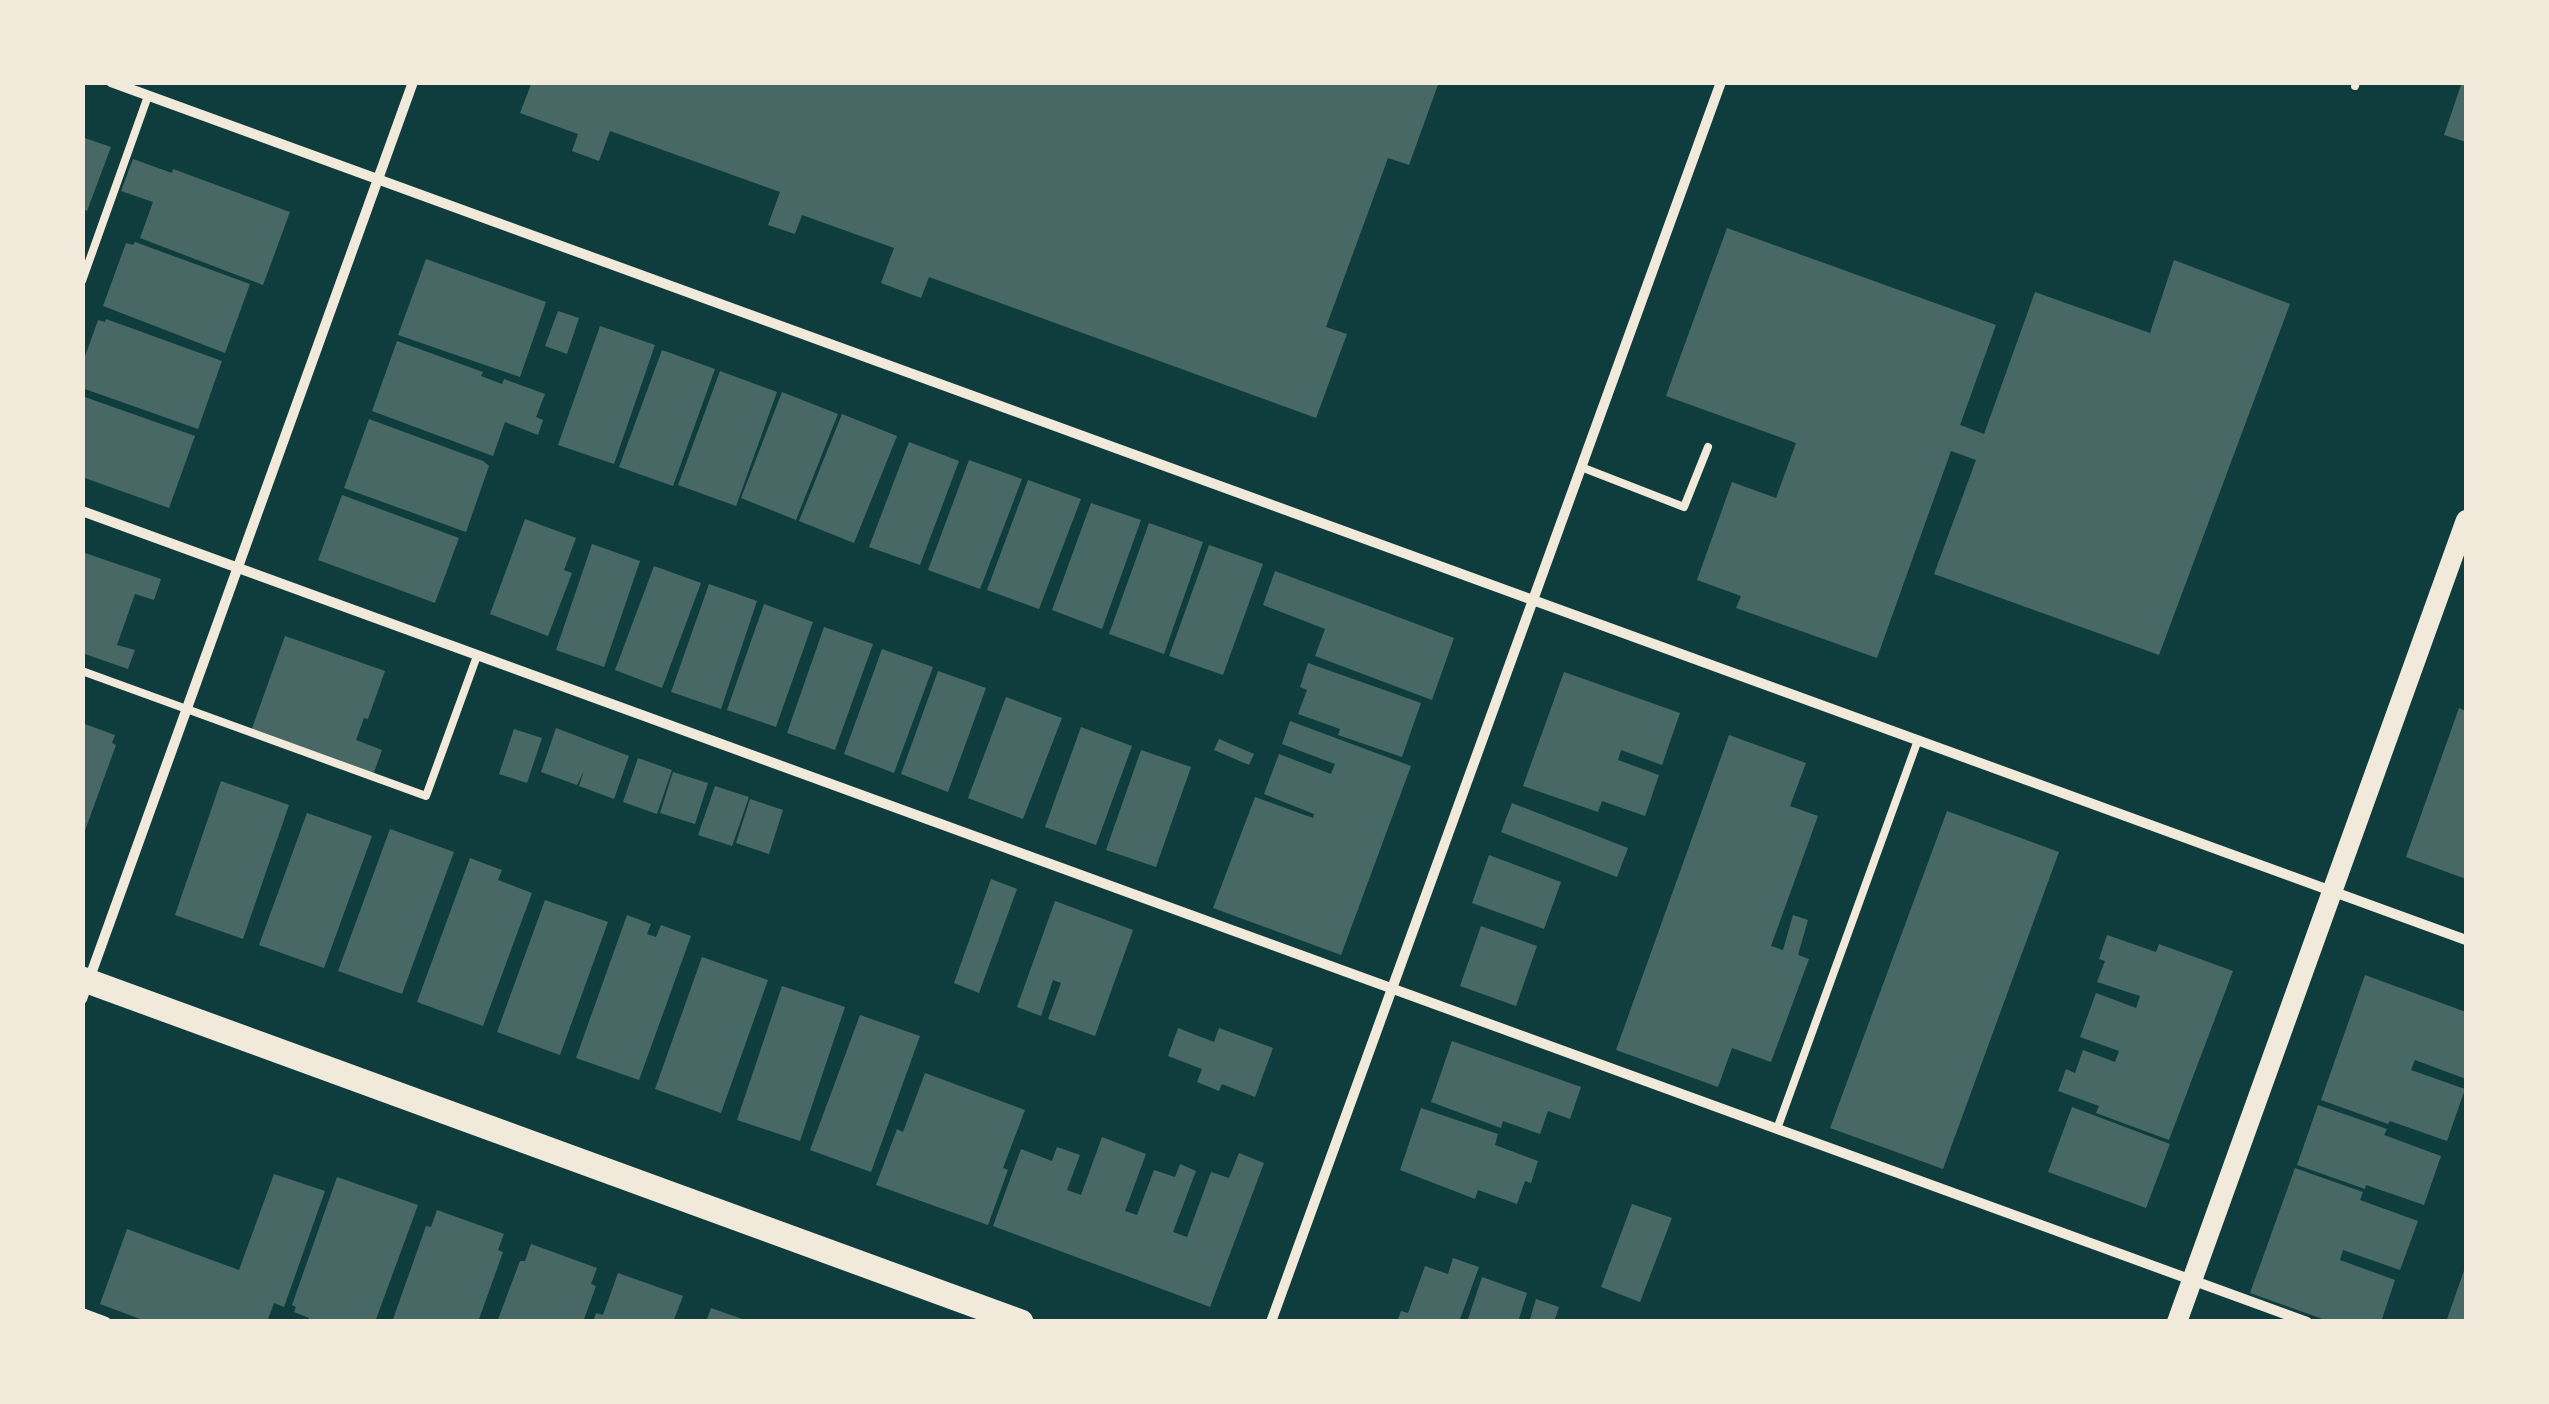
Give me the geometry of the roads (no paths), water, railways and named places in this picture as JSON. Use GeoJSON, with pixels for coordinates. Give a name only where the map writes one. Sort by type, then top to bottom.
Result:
{"type":"FeatureCollection","features":[{"type":"Feature","properties":{"kind":"main road"},"geometry":{"type":"LineString","coordinates":[[2177,1322],[2466,520]]}},
{"type":"Feature","properties":{"kind":"main road"},"geometry":{"type":"LineString","coordinates":[[85,986],[1021,1322]]}},
{"type":"Feature","properties":{"kind":"street"},"geometry":{"type":"LineString","coordinates":[[111,82],[2466,940]]}},
{"type":"Feature","properties":{"kind":"street"},"geometry":{"type":"LineString","coordinates":[[85,986],[413,82]]}},
{"type":"Feature","properties":{"kind":"street"},"geometry":{"type":"LineString","coordinates":[[1272,1322],[1721,82]]}},
{"type":"Feature","properties":{"kind":"street"},"geometry":{"type":"LineString","coordinates":[[82,511],[2307,1322]]}},
{"type":"Feature","properties":{"kind":"street"},"geometry":{"type":"LineString","coordinates":[[82,1313],[106,1322]]}},
{"type":"Feature","properties":{"kind":"lane"},"geometry":{"type":"LineString","coordinates":[[82,281],[148,96]]}},
{"type":"Feature","properties":{"kind":"lane"},"geometry":{"type":"LineString","coordinates":[[1581,467],[1684,507],[1708,447]]}},
{"type":"Feature","properties":{"kind":"lane"},"geometry":{"type":"LineString","coordinates":[[82,671],[426,796],[477,656]]}},
{"type":"Feature","properties":{"kind":"lane"},"geometry":{"type":"LineString","coordinates":[[1777,1129],[1918,740]]}}]}
